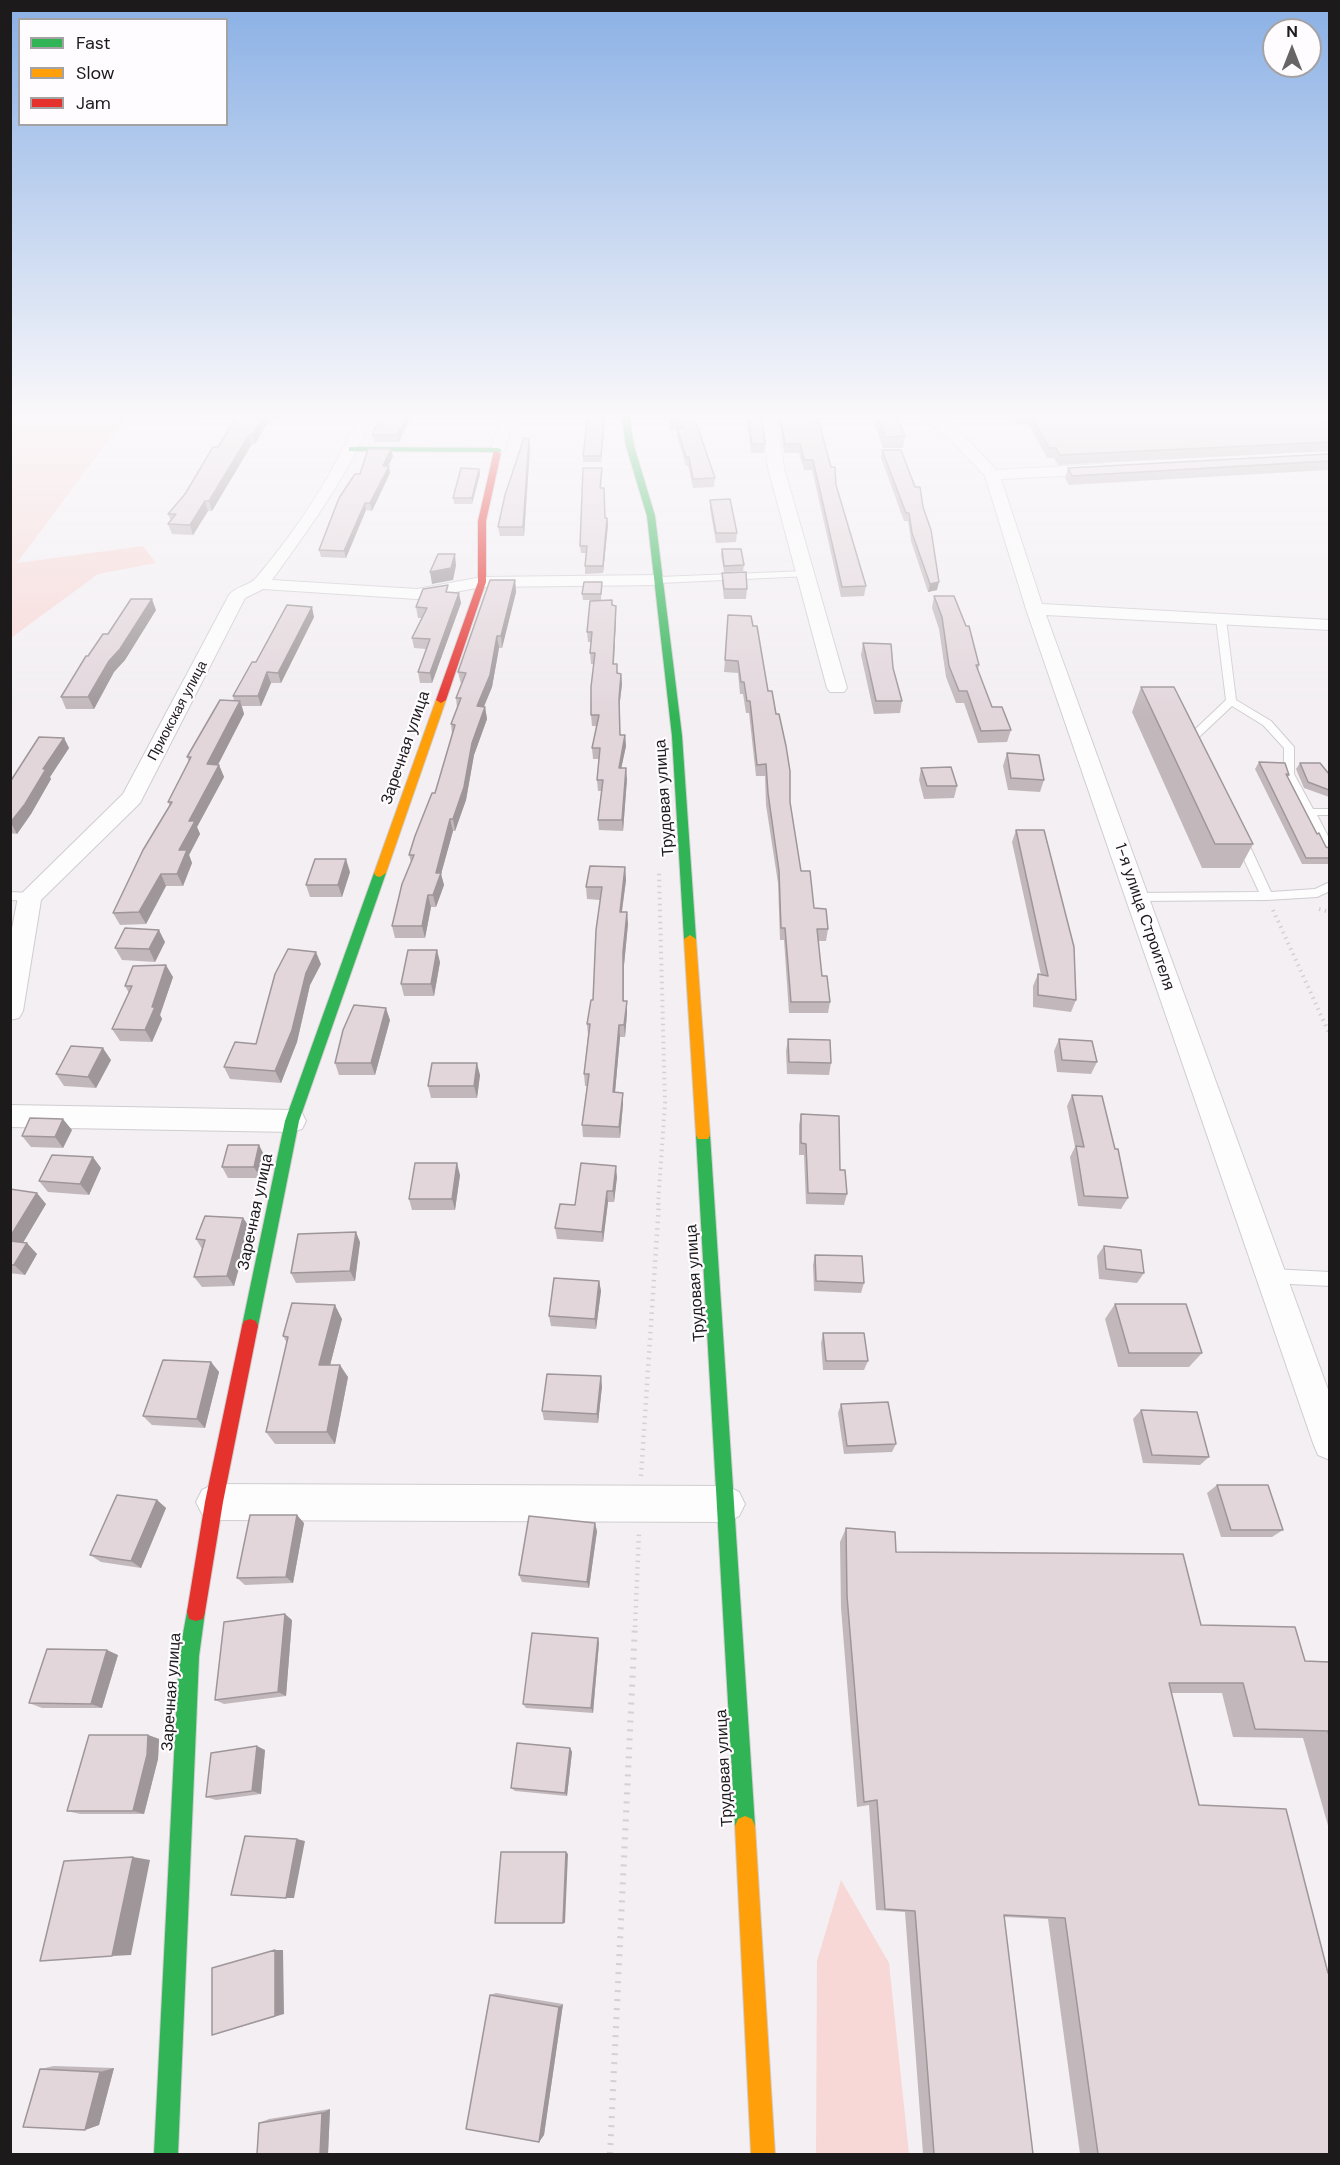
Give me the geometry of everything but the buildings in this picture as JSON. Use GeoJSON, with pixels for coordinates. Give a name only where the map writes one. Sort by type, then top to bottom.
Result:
{"type":"FeatureCollection","features":[{"type":"Feature","properties":{"kind":"street","name":"Приокская улица"},"geometry":{"type":"LineString","coordinates":[[10,1011],[20,897],[132,798],[238,596],[260,584],[310,515]]}},
{"type":"Feature","properties":{"kind":"street","name":"Заречная улица"},"geometry":{"type":"LineString","coordinates":[[166,2154],[189,1656],[214,1502],[292,1120],[482,582],[483,515]]}},
{"type":"Feature","properties":{"kind":"street","name":"Трудовая улица"},"geometry":{"type":"LineString","coordinates":[[651,515],[660,580],[684,819],[727,1504],[763,2154]]}},
{"type":"Feature","properties":{"kind":"street"},"geometry":{"type":"LineString","coordinates":[[789,515],[837,688]]}},
{"type":"Feature","properties":{"kind":"street","name":"1-я улица Строителя"},"geometry":{"type":"LineString","coordinates":[[1005,515],[1035,609],[1329,1443]]}},
{"type":"Feature","properties":{"kind":"street"},"geometry":{"type":"LineString","coordinates":[[260,584],[417,594],[482,582],[660,580]]}},
{"type":"Feature","properties":{"kind":"street"},"geometry":{"type":"LineString","coordinates":[[1035,609],[1329,625]]}},
{"type":"Feature","properties":{"kind":"street"},"geometry":{"type":"LineString","coordinates":[[10,1116],[292,1120]]}},
{"type":"Feature","properties":{"kind":"street"},"geometry":{"type":"LineString","coordinates":[[214,1502],[727,1504]]}},
{"type":"Feature","properties":{"kind":"lane"},"geometry":{"type":"LineString","coordinates":[[660,580],[806,574]]}},
{"type":"Feature","properties":{"kind":"lane"},"geometry":{"type":"LineString","coordinates":[[1221,619],[1231,701]]}},
{"type":"Feature","properties":{"kind":"lane"},"geometry":{"type":"LineString","coordinates":[[1203,758],[1193,737],[1231,701]]}},
{"type":"Feature","properties":{"kind":"lane"},"geometry":{"type":"LineString","coordinates":[[1231,701],[1267,723],[1289,747],[1290,774],[1329,851]]}},
{"type":"Feature","properties":{"kind":"lane"},"geometry":{"type":"LineString","coordinates":[[1310,813],[1329,812]]}},
{"type":"Feature","properties":{"kind":"lane"},"geometry":{"type":"LineString","coordinates":[[1238,832],[1267,896]]}},
{"type":"Feature","properties":{"kind":"lane"},"geometry":{"type":"LineString","coordinates":[[1136,897],[1267,896],[1317,893],[1329,886]]}},
{"type":"Feature","properties":{"kind":"lane"},"geometry":{"type":"LineString","coordinates":[[1269,1276],[1329,1279]]}},
{"type":"Feature","properties":{"kind":"path"},"geometry":{"type":"LineString","coordinates":[[610,2154],[639,1565],[639,1504],[665,1103],[659,869]]}},
{"type":"Feature","properties":{"kind":"path"},"geometry":{"type":"LineString","coordinates":[[1267,896],[1329,1035]]}},
{"type":"Feature","properties":{"kind":"shaded area"},"geometry":{"type":"Polygon","coordinates":[[[11,515],[53,515],[17,563],[143,546],[156,563],[98,574],[11,638],[11,515]]]}},
{"type":"Feature","properties":{"kind":"shaded area"},"geometry":{"type":"Polygon","coordinates":[[[841,1880],[889,1963],[909,2154],[816,2154],[817,1961],[841,1880]]]}},
{"type":"Feature","properties":{"kind":"traffic: fast"},"geometry":{"type":"LineString","coordinates":[[651,515],[677,736],[690,939]]}},
{"type":"Feature","properties":{"kind":"traffic: fast"},"geometry":{"type":"LineString","coordinates":[[250,1326],[292,1121],[380,873]]}},
{"type":"Feature","properties":{"kind":"traffic: fast"},"geometry":{"type":"LineString","coordinates":[[703,1135],[745,1826]]}},
{"type":"Feature","properties":{"kind":"traffic: fast"},"geometry":{"type":"LineString","coordinates":[[166,2154],[189,1656],[196,1612]]}},
{"type":"Feature","properties":{"kind":"traffic: slow"},"geometry":{"type":"LineString","coordinates":[[380,873],[441,700]]}},
{"type":"Feature","properties":{"kind":"traffic: slow"},"geometry":{"type":"LineString","coordinates":[[690,939],[703,1135]]}},
{"type":"Feature","properties":{"kind":"traffic: slow"},"geometry":{"type":"LineString","coordinates":[[745,1826],[763,2154]]}},
{"type":"Feature","properties":{"kind":"traffic: jam"},"geometry":{"type":"LineString","coordinates":[[441,700],[482,582],[483,515]]}},
{"type":"Feature","properties":{"kind":"traffic: jam"},"geometry":{"type":"LineString","coordinates":[[196,1612],[214,1502],[250,1326]]}}]}
